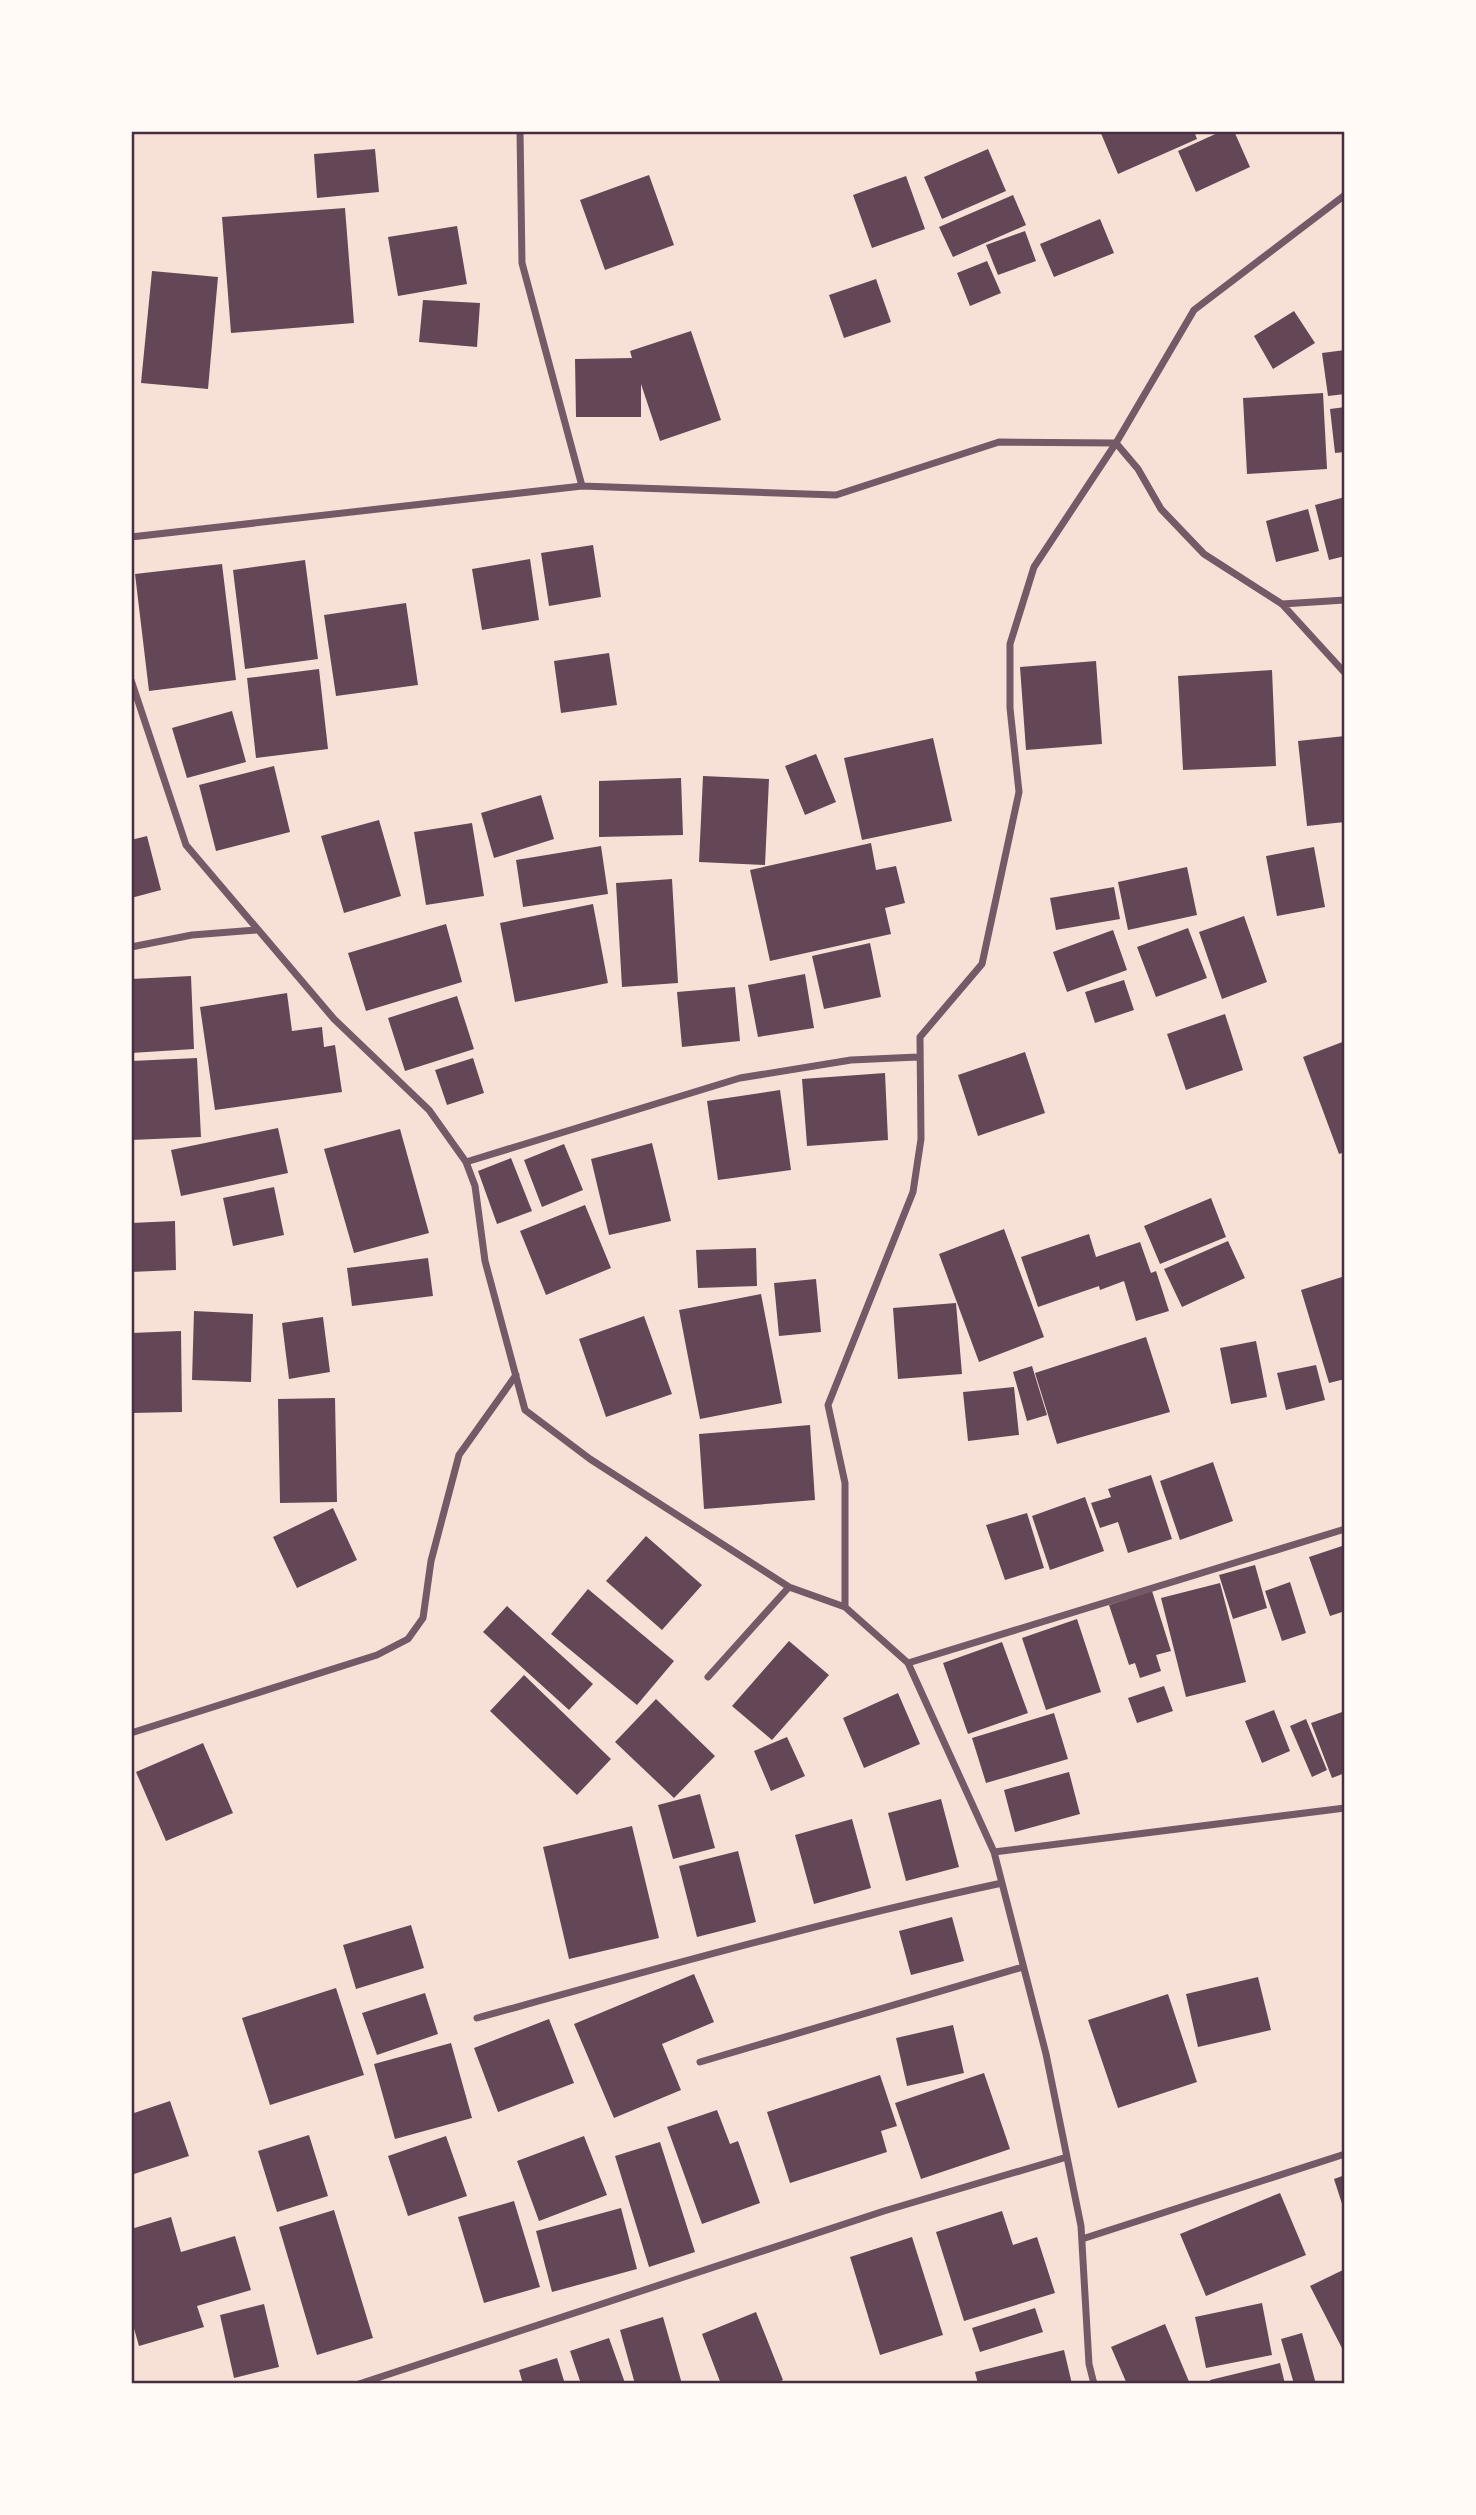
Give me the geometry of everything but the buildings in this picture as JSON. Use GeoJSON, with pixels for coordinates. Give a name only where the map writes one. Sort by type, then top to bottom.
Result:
{"type":"FeatureCollection","features":[{"type":"Feature","properties":{"kind":"street"},"geometry":{"type":"LineString","coordinates":[[520,131],[522,263],[582,486]]}},
{"type":"Feature","properties":{"kind":"street"},"geometry":{"type":"LineString","coordinates":[[845,1607],[845,1483],[828,1405],[913,1192],[921,1139],[918,1057],[920,1037],[982,964],[1019,792],[1010,708],[1010,644],[1034,566],[1116,443],[1194,310],[1345,195]]}},
{"type":"Feature","properties":{"kind":"street"},"geometry":{"type":"LineString","coordinates":[[131,537],[582,486],[836,495],[999,442],[1116,443],[1138,469],[1161,509],[1204,554],[1282,604],[1345,673]]}},
{"type":"Feature","properties":{"kind":"street"},"geometry":{"type":"LineString","coordinates":[[1282,604],[1345,600]]}},
{"type":"Feature","properties":{"kind":"street"},"geometry":{"type":"LineString","coordinates":[[131,680],[186,845],[334,1019],[429,1110],[466,1162],[475,1186],[485,1261],[525,1409],[590,1459],[789,1587],[845,1607],[908,1663],[994,1852],[1002,1883],[1067,2157],[1082,2239],[1089,2364],[1094,2384]]}},
{"type":"Feature","properties":{"kind":"street"},"geometry":{"type":"LineString","coordinates":[[131,947],[192,936],[256,930]]}},
{"type":"Feature","properties":{"kind":"street"},"geometry":{"type":"LineString","coordinates":[[466,1162],[740,1078],[851,1060],[918,1057]]}},
{"type":"Feature","properties":{"kind":"street"},"geometry":{"type":"LineString","coordinates":[[131,1733],[377,1655],[408,1639],[423,1618],[431,1561],[459,1454],[516,1375]]}},
{"type":"Feature","properties":{"kind":"street"},"geometry":{"type":"LineString","coordinates":[[908,1663],[1345,1529]]}},
{"type":"Feature","properties":{"kind":"street"},"geometry":{"type":"LineString","coordinates":[[708,1677],[789,1587]]}},
{"type":"Feature","properties":{"kind":"street"},"geometry":{"type":"LineString","coordinates":[[994,1852],[1345,1808]]}},
{"type":"Feature","properties":{"kind":"street"},"geometry":{"type":"LineString","coordinates":[[477,2018],[702,1955],[904,1904],[1002,1883]]}},
{"type":"Feature","properties":{"kind":"street"},"geometry":{"type":"LineString","coordinates":[[700,2062],[1023,1968]]}},
{"type":"Feature","properties":{"kind":"street"},"geometry":{"type":"LineString","coordinates":[[1082,2239],[1345,2154]]}},
{"type":"Feature","properties":{"kind":"street"},"geometry":{"type":"LineString","coordinates":[[359,2384],[870,2215],[1067,2157]]}}]}
